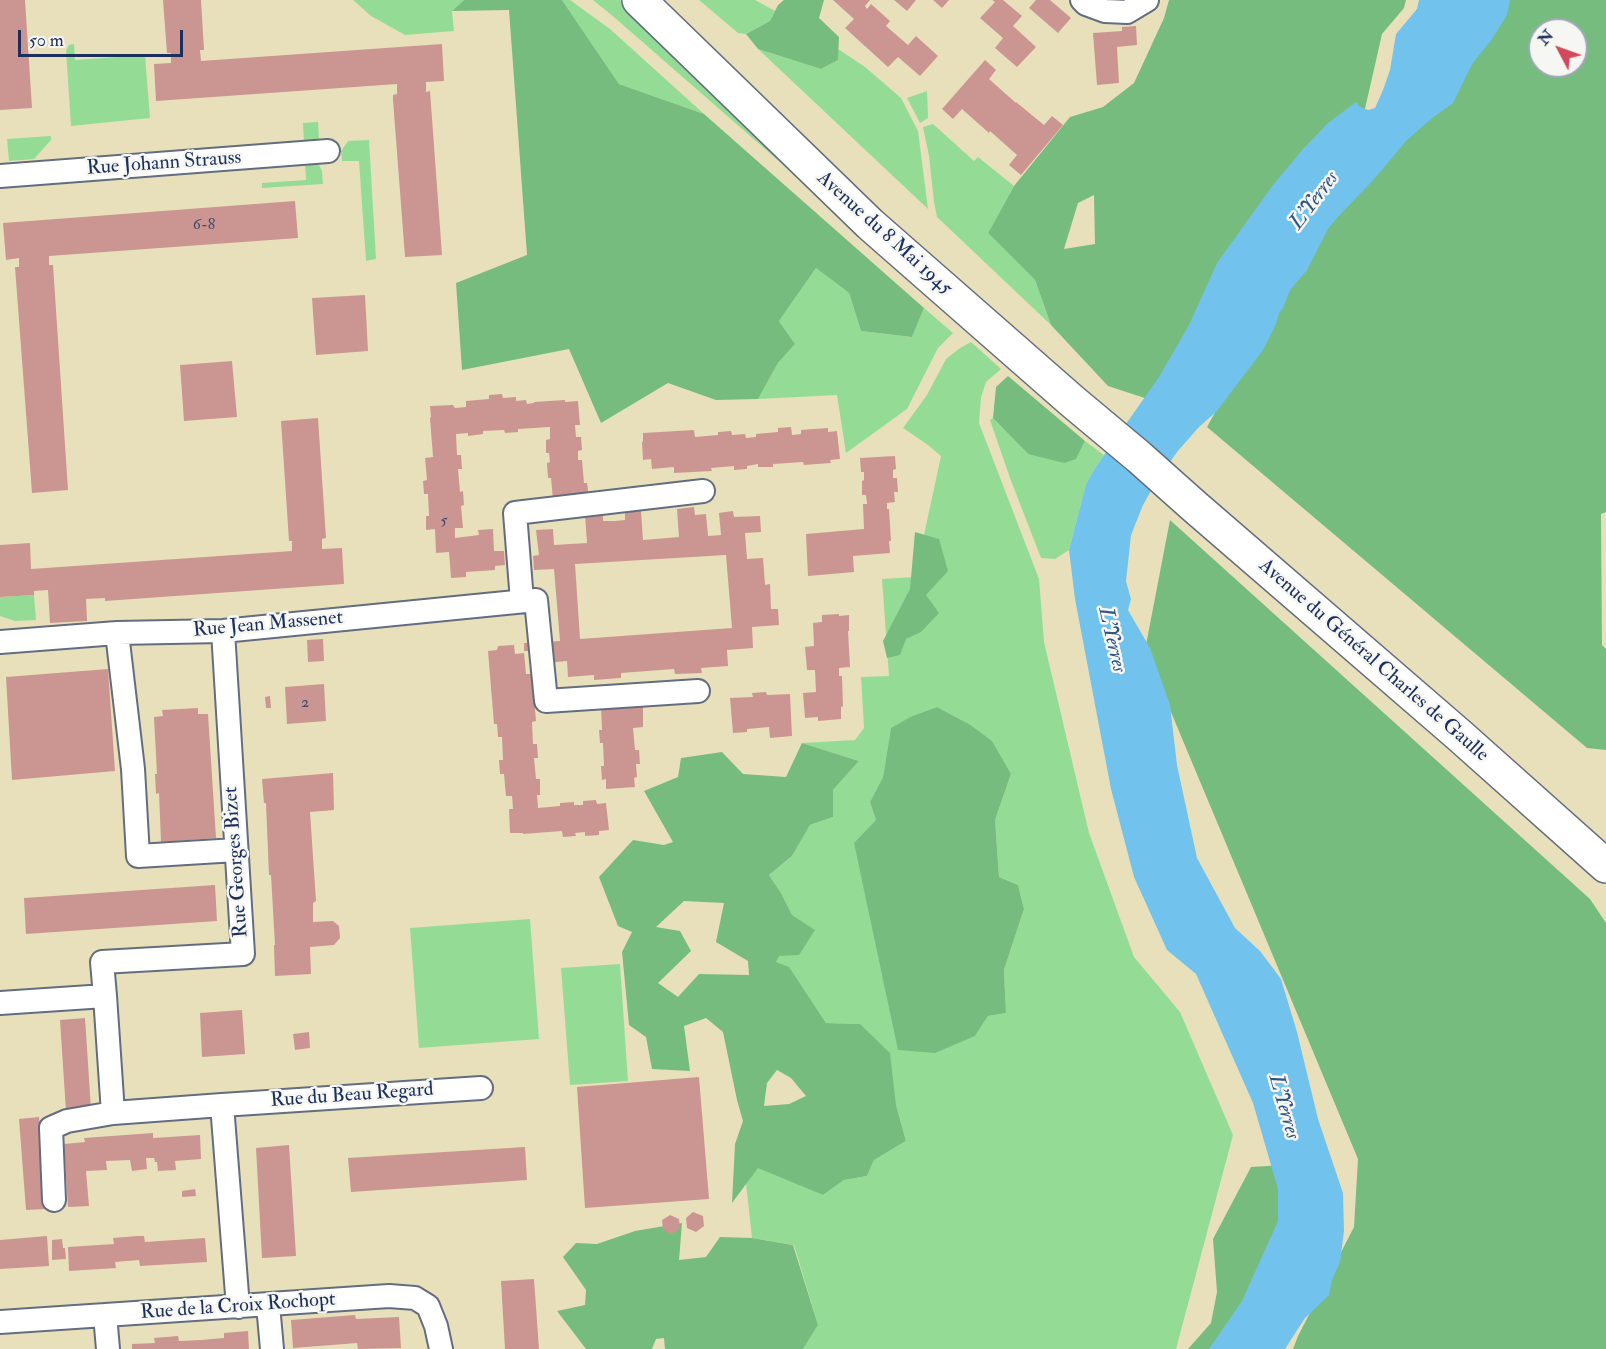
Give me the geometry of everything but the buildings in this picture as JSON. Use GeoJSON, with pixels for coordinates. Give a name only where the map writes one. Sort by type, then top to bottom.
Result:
{"type":"FeatureCollection","features":[{"type":"Feature","properties":{"kind":"main road","name":"Avenue du 8 Mai 1945"},"geometry":{"type":"LineString","coordinates":[[639,0],[870,224],[1139,457]]}},
{"type":"Feature","properties":{"kind":"main road","name":"Avenue du Général Charles de Gaulle"},"geometry":{"type":"LineString","coordinates":[[1139,457],[1606,866]]}},
{"type":"Feature","properties":{"kind":"street"},"geometry":{"type":"LineString","coordinates":[[1082,0],[1086,4],[1105,11],[1127,12],[1147,0]]}},
{"type":"Feature","properties":{"kind":"street","name":"Rue Johann Strauss"},"geometry":{"type":"LineString","coordinates":[[0,176],[328,151]]}},
{"type":"Feature","properties":{"kind":"street"},"geometry":{"type":"LineString","coordinates":[[698,691],[546,701],[515,513],[703,491]]}},
{"type":"Feature","properties":{"kind":"street","name":"Rue Jean Massenet"},"geometry":{"type":"LineString","coordinates":[[0,642],[117,633],[223,631],[529,600]]}},
{"type":"Feature","properties":{"kind":"street","name":"Rue Georges Bizet"},"geometry":{"type":"LineString","coordinates":[[105,996],[102,962],[243,954],[223,631]]}},
{"type":"Feature","properties":{"kind":"street"},"geometry":{"type":"LineString","coordinates":[[117,633],[133,769],[138,856],[236,850]]}},
{"type":"Feature","properties":{"kind":"street"},"geometry":{"type":"LineString","coordinates":[[0,1003],[105,996],[113,1113]]}},
{"type":"Feature","properties":{"kind":"street","name":"Rue du Beau Regard"},"geometry":{"type":"LineString","coordinates":[[54,1200],[51,1128],[67,1121],[113,1113],[481,1088]]}},
{"type":"Feature","properties":{"kind":"street"},"geometry":{"type":"LineString","coordinates":[[222,1105],[238,1307]]}},
{"type":"Feature","properties":{"kind":"street","name":"Rue de la Croix Rochopt"},"geometry":{"type":"LineString","coordinates":[[0,1322],[389,1296],[415,1298],[428,1306],[436,1326],[441,1349]]}},
{"type":"Feature","properties":{"kind":"street"},"geometry":{"type":"LineString","coordinates":[[268,1305],[272,1349]]}},
{"type":"Feature","properties":{"kind":"street"},"geometry":{"type":"LineString","coordinates":[[105,1315],[108,1349]]}},
{"type":"Feature","properties":{"kind":"green space"},"geometry":{"type":"Polygon","coordinates":[[[353,0],[464,0],[452,11],[454,31],[405,35],[371,16],[353,0]]]}},
{"type":"Feature","properties":{"kind":"green space"},"geometry":{"type":"Polygon","coordinates":[[[464,0],[562,0],[619,84],[704,114],[924,308],[912,337],[861,331],[849,293],[816,268],[779,321],[795,344],[778,363],[758,399],[716,400],[668,383],[601,423],[569,349],[462,370],[456,283],[527,255],[509,10],[452,11],[464,0]]]}},
{"type":"Feature","properties":{"kind":"green space"},"geometry":{"type":"Polygon","coordinates":[[[562,0],[570,0],[610,29],[704,114],[619,84],[562,0]]]}},
{"type":"Feature","properties":{"kind":"green space"},"geometry":{"type":"Polygon","coordinates":[[[593,0],[620,0],[812,190],[615,18],[593,0]]]}},
{"type":"Feature","properties":{"kind":"green space"},"geometry":{"type":"Polygon","coordinates":[[[699,0],[755,0],[775,11],[770,21],[746,34],[738,33],[699,0]]]}},
{"type":"Feature","properties":{"kind":"green space"},"geometry":{"type":"Polygon","coordinates":[[[784,0],[824,0],[819,18],[839,37],[838,60],[821,69],[758,49],[746,34],[770,21],[778,5],[784,0]]]}},
{"type":"Feature","properties":{"kind":"green space"},"geometry":{"type":"Polygon","coordinates":[[[1169,0],[1406,0],[1404,8],[1382,34],[1362,122],[1154,401],[1108,386],[1051,325],[1035,280],[988,233],[1014,186],[1070,117],[1103,107],[1134,83],[1164,18],[1169,0]],[[1094,195],[1078,203],[1064,249],[1095,244],[1094,195]]]}},
{"type":"Feature","properties":{"kind":"green space"},"geometry":{"type":"Polygon","coordinates":[[[1492,0],[1606,0],[1606,512],[1601,514],[1602,645],[1606,649],[1606,750],[1587,748],[1207,427],[1255,339],[1344,194],[1492,0]]]}},
{"type":"Feature","properties":{"kind":"green space"},"geometry":{"type":"Polygon","coordinates":[[[74,44],[75,60],[145,55],[150,118],[71,126],[66,50],[69,45],[74,44]]]}},
{"type":"Feature","properties":{"kind":"green space"},"geometry":{"type":"Polygon","coordinates":[[[758,49],[821,69],[838,60],[838,49],[865,67],[901,98],[918,131],[928,209],[758,49]]]}},
{"type":"Feature","properties":{"kind":"green space"},"geometry":{"type":"Polygon","coordinates":[[[927,91],[928,118],[920,123],[907,98],[927,91]]]}},
{"type":"Feature","properties":{"kind":"green space"},"geometry":{"type":"Polygon","coordinates":[[[318,122],[319,138],[316,142],[304,144],[303,123],[318,122]]]}},
{"type":"Feature","properties":{"kind":"green space"},"geometry":{"type":"Polygon","coordinates":[[[933,124],[974,161],[978,157],[1014,186],[988,233],[1035,280],[1051,325],[937,217],[923,127],[933,124]]]}},
{"type":"Feature","properties":{"kind":"green space"},"geometry":{"type":"Polygon","coordinates":[[[51,136],[51,140],[34,159],[9,161],[7,139],[51,136]]]}},
{"type":"Feature","properties":{"kind":"green space"},"geometry":{"type":"Polygon","coordinates":[[[369,140],[376,259],[366,261],[359,161],[342,161],[341,151],[348,141],[369,140]]]}},
{"type":"Feature","properties":{"kind":"green space"},"geometry":{"type":"Polygon","coordinates":[[[305,163],[319,165],[323,184],[262,188],[262,183],[306,180],[305,163]]]}},
{"type":"Feature","properties":{"kind":"green space"},"geometry":{"type":"Polygon","coordinates":[[[816,268],[849,293],[861,331],[912,337],[924,308],[953,333],[938,348],[907,409],[846,453],[837,395],[758,399],[778,363],[795,344],[779,321],[816,268]]]}},
{"type":"Feature","properties":{"kind":"green space"},"geometry":{"type":"Polygon","coordinates":[[[971,342],[1001,369],[986,382],[981,397],[979,423],[1039,579],[1044,642],[1089,833],[1134,957],[1180,1012],[1233,1135],[1176,1349],[803,1349],[818,1325],[794,1245],[752,1238],[746,1183],[758,1167],[823,1195],[844,1180],[867,1176],[874,1160],[906,1141],[896,1105],[860,1024],[826,1023],[789,968],[776,962],[792,915],[769,875],[792,856],[810,825],[833,817],[833,790],[859,761],[802,743],[855,740],[864,728],[861,677],[889,676],[882,579],[915,577],[941,456],[903,428],[927,395],[946,359],[971,342]],[[937,707],[912,716],[891,729],[883,777],[870,802],[876,820],[854,844],[975,1036],[988,1016],[1006,1013],[1004,970],[1024,909],[1018,885],[999,877],[995,820],[1011,774],[969,724],[937,707]]]}},
{"type":"Feature","properties":{"kind":"green space"},"geometry":{"type":"Polygon","coordinates":[[[1008,376],[1085,441],[1076,459],[1064,463],[1028,454],[993,418],[996,387],[1008,376]]]}},
{"type":"Feature","properties":{"kind":"green space"},"geometry":{"type":"Polygon","coordinates":[[[993,418],[1028,454],[1076,459],[1085,441],[1104,455],[1086,484],[1069,550],[1055,559],[1041,558],[990,420],[993,418]]]}},
{"type":"Feature","properties":{"kind":"green space"},"geometry":{"type":"Polygon","coordinates":[[[1170,520],[1590,899],[1606,923],[1606,1349],[1293,1349],[1354,1227],[1358,1159],[1145,650],[1170,520]]]}},
{"type":"Feature","properties":{"kind":"green space"},"geometry":{"type":"Polygon","coordinates":[[[915,532],[939,539],[948,571],[926,595],[939,613],[921,632],[906,639],[900,655],[887,658],[883,641],[910,589],[915,532]]]}},
{"type":"Feature","properties":{"kind":"green space"},"geometry":{"type":"Polygon","coordinates":[[[34,595],[36,620],[15,621],[0,616],[0,597],[34,595]]]}},
{"type":"Feature","properties":{"kind":"green space"},"geometry":{"type":"Polygon","coordinates":[[[937,707],[969,724],[992,741],[1011,774],[995,820],[999,877],[1018,885],[1024,909],[1004,970],[1006,1013],[988,1016],[975,1036],[935,1053],[898,1050],[854,843],[876,820],[870,802],[883,777],[891,728],[912,716],[937,707]]]}},
{"type":"Feature","properties":{"kind":"green space"},"geometry":{"type":"Polygon","coordinates":[[[802,743],[859,761],[833,790],[833,817],[810,825],[792,856],[769,875],[792,915],[815,930],[799,955],[779,956],[776,962],[789,967],[826,1023],[860,1024],[890,1053],[896,1105],[906,1141],[874,1160],[867,1176],[844,1180],[823,1195],[758,1168],[732,1203],[735,1144],[743,1121],[723,1032],[706,1018],[684,1026],[690,1071],[652,1069],[646,1037],[629,1025],[622,952],[632,932],[618,926],[599,877],[633,840],[664,845],[673,842],[644,791],[678,777],[681,758],[722,752],[743,774],[786,777],[802,743]],[[684,901],[656,927],[680,931],[691,951],[658,983],[678,997],[699,974],[749,975],[748,961],[716,942],[724,903],[684,901]],[[777,1070],[767,1083],[764,1106],[789,1104],[806,1096],[791,1078],[777,1070]]]}},
{"type":"Feature","properties":{"kind":"green space"},"geometry":{"type":"Polygon","coordinates":[[[530,919],[539,1039],[419,1048],[410,928],[530,919]]]}},
{"type":"Feature","properties":{"kind":"green space"},"geometry":{"type":"Polygon","coordinates":[[[620,964],[628,1081],[570,1085],[561,968],[620,964]]]}},
{"type":"Feature","properties":{"kind":"green space"},"geometry":{"type":"Polygon","coordinates":[[[1284,1165],[1286,1219],[1227,1349],[1188,1349],[1211,1323],[1217,1292],[1213,1239],[1251,1167],[1284,1165]]]}},
{"type":"Feature","properties":{"kind":"green space"},"geometry":{"type":"Polygon","coordinates":[[[682,1223],[679,1260],[706,1257],[720,1237],[752,1238],[793,1245],[818,1325],[803,1349],[665,1349],[664,1338],[656,1339],[652,1349],[586,1349],[557,1311],[585,1305],[586,1290],[563,1257],[576,1243],[597,1244],[635,1231],[682,1223]]]}},
{"type":"Feature","properties":{"kind":"water","name":"L'Yerres"},"geometry":{"type":"Polygon","coordinates":[[[1419,0],[1510,0],[1507,15],[1472,64],[1453,103],[1406,141],[1328,229],[1307,270],[1290,290],[1263,350],[1216,412],[1177,452],[1143,505],[1131,535],[1126,581],[1131,599],[1128,610],[1150,648],[1170,705],[1177,765],[1197,858],[1235,928],[1260,951],[1281,979],[1297,1032],[1318,1119],[1343,1193],[1344,1231],[1340,1262],[1332,1280],[1329,1295],[1305,1318],[1285,1349],[1209,1349],[1242,1301],[1278,1221],[1278,1189],[1253,1103],[1196,974],[1167,950],[1134,877],[1111,789],[1075,599],[1069,550],[1086,484],[1159,377],[1189,325],[1217,263],[1273,185],[1328,123],[1356,102],[1360,107],[1368,110],[1375,108],[1390,70],[1396,34],[1417,9],[1419,0]]]}}]}
